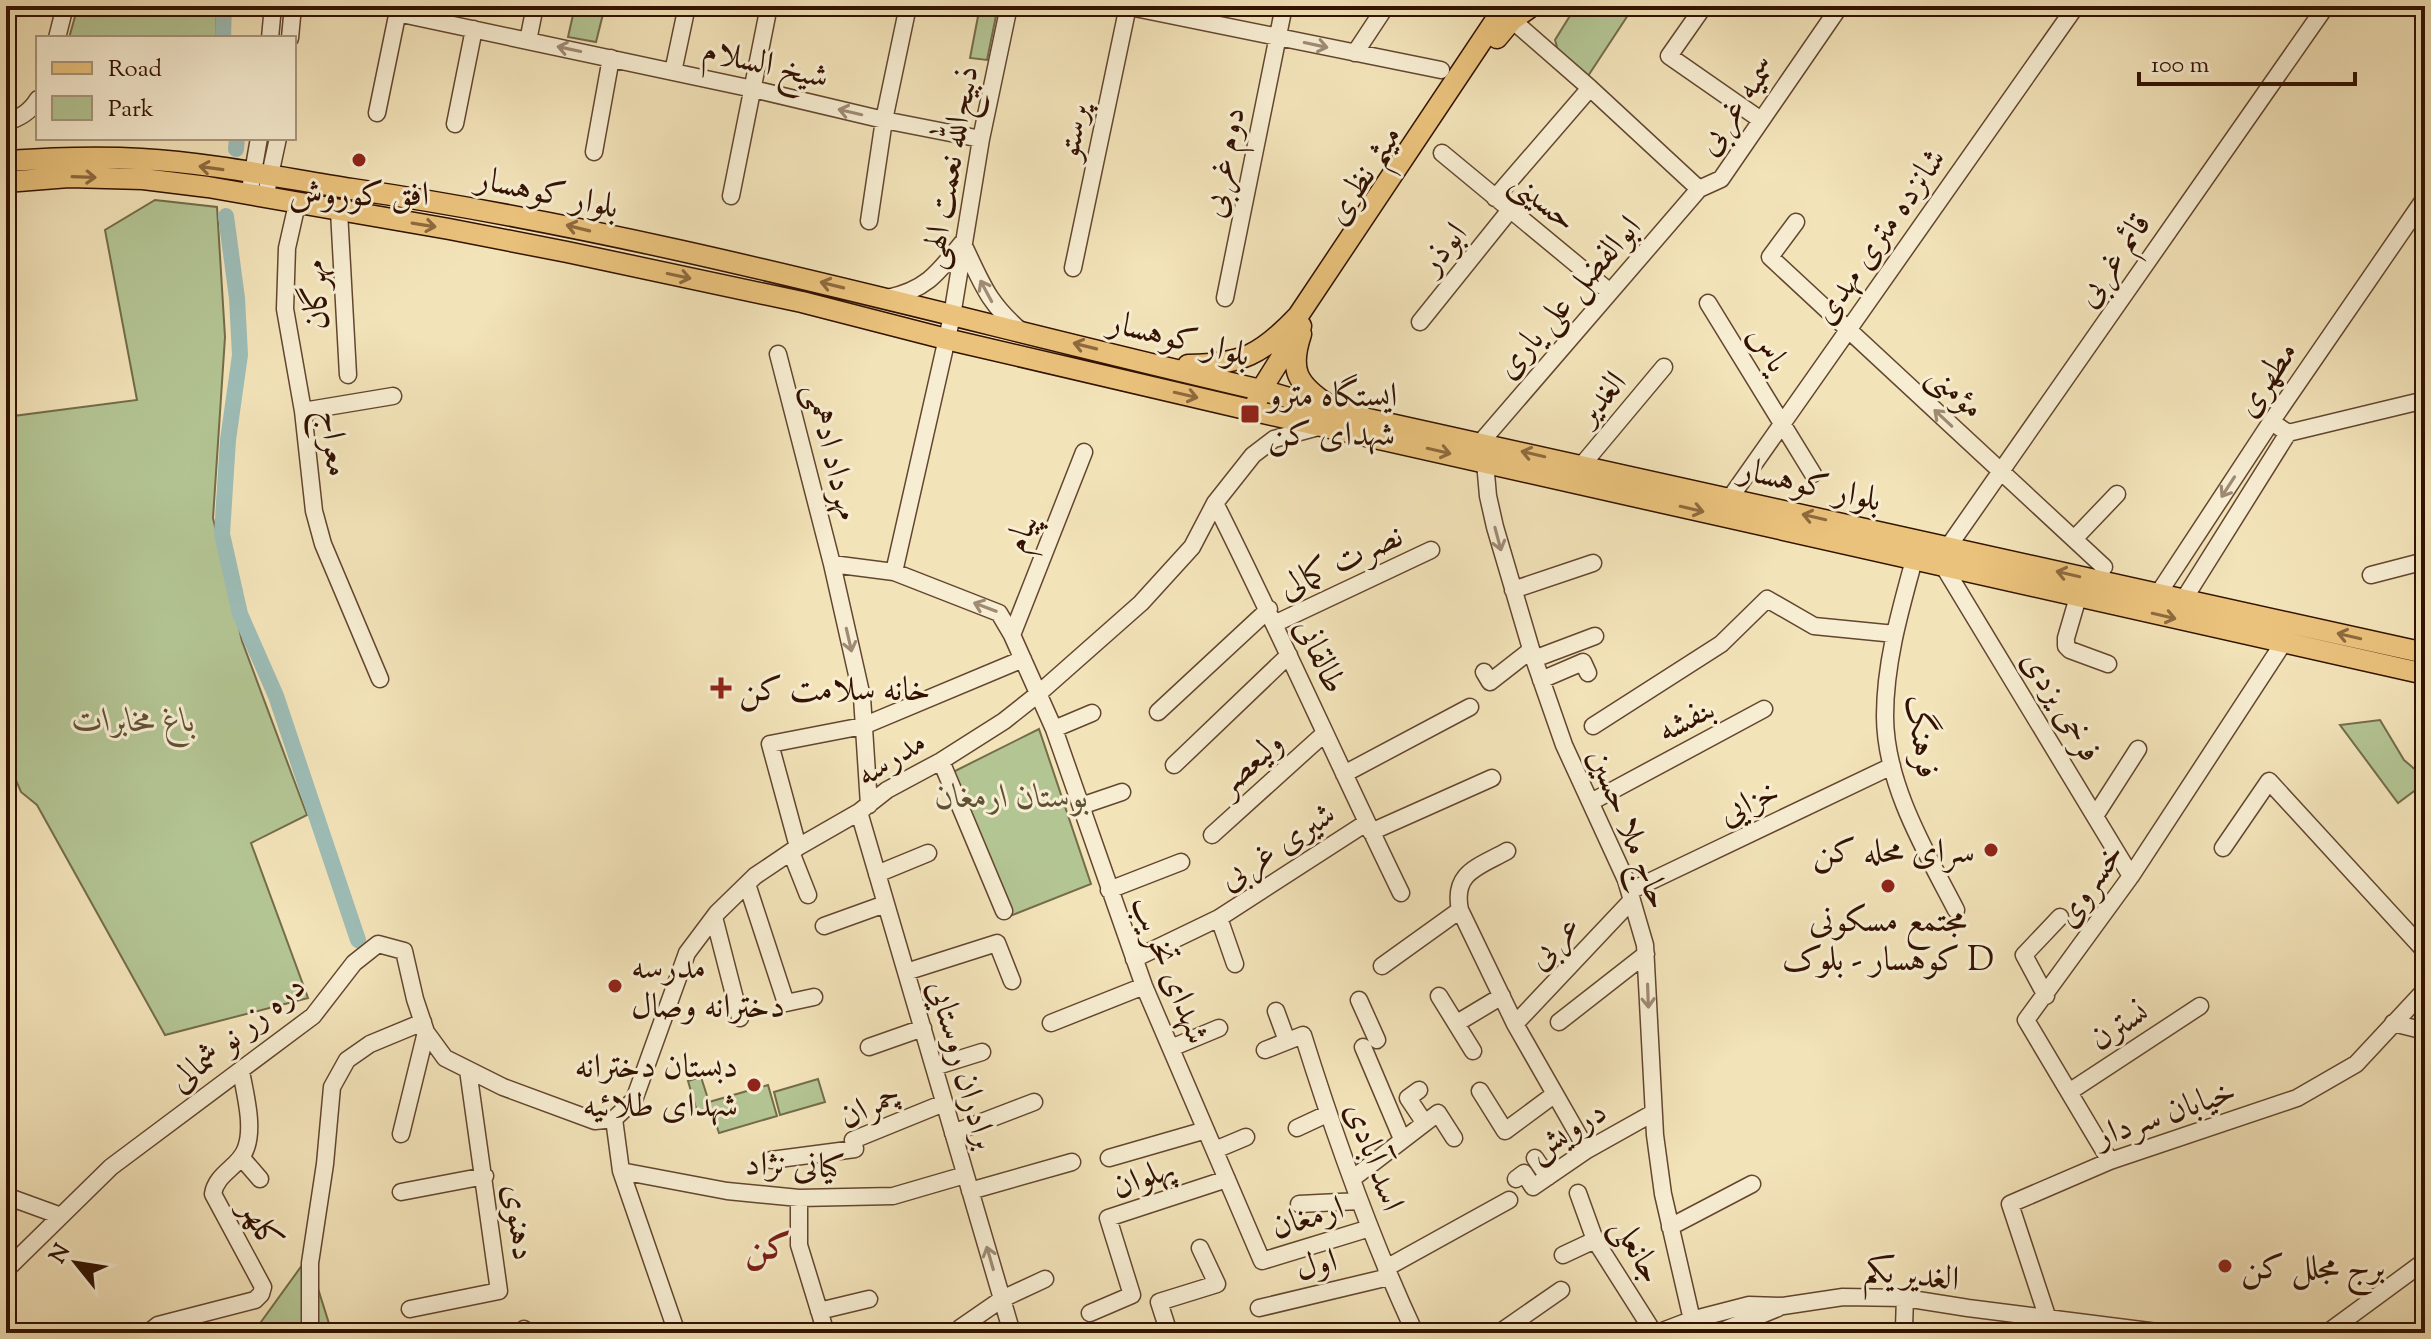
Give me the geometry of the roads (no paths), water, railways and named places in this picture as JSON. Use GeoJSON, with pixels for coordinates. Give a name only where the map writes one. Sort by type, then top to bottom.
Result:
{"type":"FeatureCollection","features":[{"type":"Feature","properties":{"kind":"main road","name":"میثم نظری"},"geometry":{"type":"LineString","coordinates":[[1253,410],[1261,390],[1306,318],[1471,68],[1509,13],[1532,6]]}},
{"type":"Feature","properties":{"kind":"main road"},"geometry":{"type":"LineString","coordinates":[[1160,365],[1232,362],[1256,353],[1279,336],[1298,316],[1509,13]]}},
{"type":"Feature","properties":{"kind":"main road","name":"بلوار کوهسار"},"geometry":{"type":"LineString","coordinates":[[6,161],[68,157],[144,159],[259,186],[297,204],[567,252],[802,302],[946,339],[1253,410],[1332,419],[1483,452],[1914,560],[1946,557],[2158,594],[2425,653]]}},
{"type":"Feature","properties":{"kind":"main road","name":"بلوار کوهسار"},"geometry":{"type":"LineString","coordinates":[[6,182],[69,177],[143,179],[454,204],[722,258],[887,298],[1261,390],[1332,419]]}},
{"type":"Feature","properties":{"kind":"main road"},"geometry":{"type":"LineString","coordinates":[[1306,318],[1298,344],[1297,375],[1332,419]]}},
{"type":"Feature","properties":{"kind":"main road","name":"بلوار کوهسار"},"geometry":{"type":"LineString","coordinates":[[1483,452],[1582,465],[1730,498],[2078,597],[2425,674]]}},
{"type":"Feature","properties":{"kind":"street"},"geometry":{"type":"LineString","coordinates":[[58,36],[65,6]]}},
{"type":"Feature","properties":{"kind":"street"},"geometry":{"type":"LineString","coordinates":[[270,36],[273,6]]}},
{"type":"Feature","properties":{"kind":"street"},"geometry":{"type":"LineString","coordinates":[[290,36],[293,6]]}},
{"type":"Feature","properties":{"kind":"street"},"geometry":{"type":"LineString","coordinates":[[528,41],[535,6]]}},
{"type":"Feature","properties":{"kind":"street"},"geometry":{"type":"LineString","coordinates":[[673,72],[687,6]]}},
{"type":"Feature","properties":{"kind":"street"},"geometry":{"type":"LineString","coordinates":[[731,196],[769,6]]}},
{"type":"Feature","properties":{"kind":"street"},"geometry":{"type":"LineString","coordinates":[[869,221],[884,120],[908,6]]}},
{"type":"Feature","properties":{"kind":"street","name":"ذبیح‌الله نعمت الهی"},"geometry":{"type":"LineString","coordinates":[[894,572],[952,316],[981,139],[1009,6]]}},
{"type":"Feature","properties":{"kind":"street"},"geometry":{"type":"LineString","coordinates":[[1127,6],[1441,70]]}},
{"type":"Feature","properties":{"kind":"street","name":"پرستو"},"geometry":{"type":"LineString","coordinates":[[1073,268],[1127,6]]}},
{"type":"Feature","properties":{"kind":"street","name":"دوم غربی"},"geometry":{"type":"LineString","coordinates":[[1225,298],[1284,6]]}},
{"type":"Feature","properties":{"kind":"street"},"geometry":{"type":"LineString","coordinates":[[1355,53],[1386,6]]}},
{"type":"Feature","properties":{"kind":"street"},"geometry":{"type":"LineString","coordinates":[[1704,6],[1669,56],[1761,120]]}},
{"type":"Feature","properties":{"kind":"street","name":"سمیه غربی"},"geometry":{"type":"LineString","coordinates":[[1699,189],[1721,179],[1840,6]]}},
{"type":"Feature","properties":{"kind":"street","name":"شانزده متری مهدی"},"geometry":{"type":"LineString","coordinates":[[1730,498],[2076,6]]}},
{"type":"Feature","properties":{"kind":"street","name":"قائم غربی"},"geometry":{"type":"LineString","coordinates":[[1946,557],[2001,471],[2326,6]]}},
{"type":"Feature","properties":{"kind":"street"},"geometry":{"type":"LineString","coordinates":[[377,113],[398,9]]}},
{"type":"Feature","properties":{"kind":"street","name":"شیخ السلام"},"geometry":{"type":"LineString","coordinates":[[398,9],[474,29],[981,139]]}},
{"type":"Feature","properties":{"kind":"street"},"geometry":{"type":"LineString","coordinates":[[1509,13],[1545,50],[1699,189]]}},
{"type":"Feature","properties":{"kind":"street"},"geometry":{"type":"LineString","coordinates":[[455,124],[474,29]]}},
{"type":"Feature","properties":{"kind":"street"},"geometry":{"type":"LineString","coordinates":[[594,152],[611,58]]}},
{"type":"Feature","properties":{"kind":"street"},"geometry":{"type":"LineString","coordinates":[[1495,198],[1590,88]]}},
{"type":"Feature","properties":{"kind":"street"},"geometry":{"type":"LineString","coordinates":[[6,122],[18,119],[36,103]]}},
{"type":"Feature","properties":{"kind":"street"},"geometry":{"type":"LineString","coordinates":[[259,140],[259,186]]}},
{"type":"Feature","properties":{"kind":"street"},"geometry":{"type":"LineString","coordinates":[[259,186],[277,140]]}},
{"type":"Feature","properties":{"kind":"street","name":"حسینی"},"geometry":{"type":"LineString","coordinates":[[1442,153],[1610,292]]}},
{"type":"Feature","properties":{"kind":"street","name":"ابوالفضل علی یاری"},"geometry":{"type":"LineString","coordinates":[[1483,452],[1610,292],[1699,189]]}},
{"type":"Feature","properties":{"kind":"street","name":"مطهری"},"geometry":{"type":"LineString","coordinates":[[2158,594],[2271,422],[2425,198]]}},
{"type":"Feature","properties":{"kind":"street","name":"معراج"},"geometry":{"type":"LineString","coordinates":[[297,204],[287,248],[285,309],[303,411],[314,511],[323,544],[380,679]]}},
{"type":"Feature","properties":{"kind":"street","name":"ابوذر"},"geometry":{"type":"LineString","coordinates":[[1420,322],[1510,210]]}},
{"type":"Feature","properties":{"kind":"street","name":"مهرگان"},"geometry":{"type":"LineString","coordinates":[[339,211],[348,375]]}},
{"type":"Feature","properties":{"kind":"street","name":"مؤمنی"},"geometry":{"type":"LineString","coordinates":[[1796,222],[1770,257],[2104,567]]}},
{"type":"Feature","properties":{"kind":"street"},"geometry":{"type":"LineString","coordinates":[[887,298],[906,295],[925,284],[963,242],[987,295],[1001,314],[1021,331]]}},
{"type":"Feature","properties":{"kind":"street","name":"یاس"},"geometry":{"type":"LineString","coordinates":[[1708,303],[1813,474]]}},
{"type":"Feature","properties":{"kind":"street","name":"مهرداد ادهمی"},"geometry":{"type":"LineString","coordinates":[[778,354],[832,564],[862,697],[864,809]]}},
{"type":"Feature","properties":{"kind":"street","name":"الغدیر"},"geometry":{"type":"LineString","coordinates":[[1582,465],[1664,367]]}},
{"type":"Feature","properties":{"kind":"street"},"geometry":{"type":"LineString","coordinates":[[303,411],[393,396]]}},
{"type":"Feature","properties":{"kind":"street"},"geometry":{"type":"LineString","coordinates":[[2271,422],[2288,433],[2425,400]]}},
{"type":"Feature","properties":{"kind":"street","name":"مدرسه"},"geometry":{"type":"LineString","coordinates":[[614,1119],[634,1100],[687,953],[714,917],[755,876],[864,809],[887,790],[941,761],[1004,721],[1141,603],[1192,547],[1215,503],[1253,455],[1274,439],[1332,419]]}},
{"type":"Feature","properties":{"kind":"street","name":"مطهری"},"geometry":{"type":"LineString","coordinates":[[2184,599],[2288,433]]}},
{"type":"Feature","properties":{"kind":"street","name":"پیام"},"geometry":{"type":"LineString","coordinates":[[1012,635],[1084,452]]}},
{"type":"Feature","properties":{"kind":"street","name":"حاج ملا حسین"},"geometry":{"type":"LineString","coordinates":[[1483,452],[1488,496],[1532,654],[1564,745],[1631,895],[1646,954],[1653,1113],[1663,1194],[1693,1326]]}},
{"type":"Feature","properties":{"kind":"street"},"geometry":{"type":"LineString","coordinates":[[2074,539],[2117,494]]}},
{"type":"Feature","properties":{"kind":"street","name":"طالقانی"},"geometry":{"type":"LineString","coordinates":[[1215,503],[1272,616],[1401,893]]}},
{"type":"Feature","properties":{"kind":"street","name":"نصرت کمالی"},"geometry":{"type":"LineString","coordinates":[[1158,712],[1272,616],[1431,550]]}},
{"type":"Feature","properties":{"kind":"street","name":"فرخی یزدی"},"geometry":{"type":"LineString","coordinates":[[1946,557],[2131,876]]}},
{"type":"Feature","properties":{"kind":"street","name":"فرهنگ"},"geometry":{"type":"LineString","coordinates":[[1914,560],[1895,634],[1887,678],[1885,719],[1892,766],[1906,809],[1956,910]]}},
{"type":"Feature","properties":{"kind":"street"},"geometry":{"type":"LineString","coordinates":[[2371,575],[2425,561]]}},
{"type":"Feature","properties":{"kind":"street"},"geometry":{"type":"LineString","coordinates":[[1513,590],[1593,563]]}},
{"type":"Feature","properties":{"kind":"street","name":"مهرداد ادهمی"},"geometry":{"type":"LineString","coordinates":[[832,564],[894,572],[999,613],[1038,694]]}},
{"type":"Feature","properties":{"kind":"street"},"geometry":{"type":"LineString","coordinates":[[2078,597],[2066,646],[2108,664]]}},
{"type":"Feature","properties":{"kind":"street"},"geometry":{"type":"LineString","coordinates":[[1593,726],[1721,644],[1767,599],[1814,626],[1895,634]]}},
{"type":"Feature","properties":{"kind":"street"},"geometry":{"type":"LineString","coordinates":[[1484,672],[1490,682],[1532,654],[1595,636]]}},
{"type":"Feature","properties":{"kind":"street","name":"خسروی"},"geometry":{"type":"LineString","coordinates":[[2110,1161],[2026,1020],[2131,876],[2284,642]]}},
{"type":"Feature","properties":{"kind":"street"},"geometry":{"type":"LineString","coordinates":[[1174,765],[1289,655]]}},
{"type":"Feature","properties":{"kind":"street"},"geometry":{"type":"LineString","coordinates":[[808,895],[770,744],[863,726],[1023,659]]}},
{"type":"Feature","properties":{"kind":"street"},"geometry":{"type":"LineString","coordinates":[[1541,680],[1583,662],[1588,673]]}},
{"type":"Feature","properties":{"kind":"street","name":"شهدای تخریب"},"geometry":{"type":"LineString","coordinates":[[1038,694],[1054,729],[1144,986],[1262,1261]]}},
{"type":"Feature","properties":{"kind":"street"},"geometry":{"type":"LineString","coordinates":[[1344,774],[1470,707]]}},
{"type":"Feature","properties":{"kind":"street","name":"بنفشه"},"geometry":{"type":"LineString","coordinates":[[1591,802],[1764,709]]}},
{"type":"Feature","properties":{"kind":"street"},"geometry":{"type":"LineString","coordinates":[[1054,729],[1092,713]]}},
{"type":"Feature","properties":{"kind":"street","name":"ولیعصر"},"geometry":{"type":"LineString","coordinates":[[1212,835],[1325,733]]}},
{"type":"Feature","properties":{"kind":"street"},"geometry":{"type":"LineString","coordinates":[[2095,816],[2138,749]]}},
{"type":"Feature","properties":{"kind":"street"},"geometry":{"type":"LineString","coordinates":[[941,761],[1004,911]]}},
{"type":"Feature","properties":{"kind":"street","name":"خزایی"},"geometry":{"type":"LineString","coordinates":[[1631,895],[1892,766]]}},
{"type":"Feature","properties":{"kind":"street","name":"شیری غربی"},"geometry":{"type":"LineString","coordinates":[[1134,959],[1219,918],[1369,828],[1492,778]]}},
{"type":"Feature","properties":{"kind":"street"},"geometry":{"type":"LineString","coordinates":[[2223,848],[2269,781],[2425,951]]}},
{"type":"Feature","properties":{"kind":"street"},"geometry":{"type":"LineString","coordinates":[[1081,806],[1122,792]]}},
{"type":"Feature","properties":{"kind":"street","name":"برادران روستایی"},"geometry":{"type":"LineString","coordinates":[[864,809],[885,904],[1012,1333]]}},
{"type":"Feature","properties":{"kind":"street"},"geometry":{"type":"LineString","coordinates":[[1507,851],[1468,873],[1460,882],[1457,896],[1460,910],[1515,1024],[1587,1150]]}},
{"type":"Feature","properties":{"kind":"street"},"geometry":{"type":"LineString","coordinates":[[877,874],[928,853]]}},
{"type":"Feature","properties":{"kind":"street"},"geometry":{"type":"LineString","coordinates":[[1109,890],[1181,862]]}},
{"type":"Feature","properties":{"kind":"street"},"geometry":{"type":"LineString","coordinates":[[747,884],[786,1003],[814,997]]}},
{"type":"Feature","properties":{"kind":"street","name":"عربی"},"geometry":{"type":"LineString","coordinates":[[1515,1024],[1631,895]]}},
{"type":"Feature","properties":{"kind":"street"},"geometry":{"type":"LineString","coordinates":[[824,926],[885,904]]}},
{"type":"Feature","properties":{"kind":"street"},"geometry":{"type":"LineString","coordinates":[[1382,966],[1460,910]]}},
{"type":"Feature","properties":{"kind":"street"},"geometry":{"type":"LineString","coordinates":[[714,917],[740,1018]]}},
{"type":"Feature","properties":{"kind":"street"},"geometry":{"type":"LineString","coordinates":[[2046,996],[2024,955],[2060,917]]}},
{"type":"Feature","properties":{"kind":"street"},"geometry":{"type":"LineString","coordinates":[[1219,918],[1235,964]]}},
{"type":"Feature","properties":{"kind":"street"},"geometry":{"type":"LineString","coordinates":[[906,972],[997,943],[1012,981]]}},
{"type":"Feature","properties":{"kind":"street","name":"دره زر نو شمالی"},"geometry":{"type":"LineString","coordinates":[[6,1270],[111,1167],[313,1016],[354,963],[378,944],[404,951],[424,1027],[445,1058],[503,1087],[595,1121],[614,1119]]}},
{"type":"Feature","properties":{"kind":"street"},"geometry":{"type":"LineString","coordinates":[[1559,1022],[1646,954]]}},
{"type":"Feature","properties":{"kind":"street"},"geometry":{"type":"LineString","coordinates":[[1051,1023],[1144,986]]}},
{"type":"Feature","properties":{"kind":"street","name":"خیابان سردار"},"geometry":{"type":"LineString","coordinates":[[2048,1319],[2010,1204],[2110,1161],[2297,1098],[2356,1064],[2425,990]]}},
{"type":"Feature","properties":{"kind":"street"},"geometry":{"type":"LineString","coordinates":[[1439,996],[1473,1051]]}},
{"type":"Feature","properties":{"kind":"street"},"geometry":{"type":"LineString","coordinates":[[1457,1023],[1502,996]]}},
{"type":"Feature","properties":{"kind":"street"},"geometry":{"type":"LineString","coordinates":[[1359,1000],[1370,1044],[1402,1139]]}},
{"type":"Feature","properties":{"kind":"street","name":"نسترن"},"geometry":{"type":"LineString","coordinates":[[2069,1092],[2200,1006]]}},
{"type":"Feature","properties":{"kind":"street"},"geometry":{"type":"LineString","coordinates":[[1265,1050],[1287,1041],[1276,1011]]}},
{"type":"Feature","properties":{"kind":"street"},"geometry":{"type":"LineString","coordinates":[[2393,1023],[2425,1031]]}},
{"type":"Feature","properties":{"kind":"street"},"geometry":{"type":"LineString","coordinates":[[310,1333],[310,1263],[325,1164],[332,1087],[347,1060],[370,1044],[424,1027],[401,1134]]}},
{"type":"Feature","properties":{"kind":"street"},"geometry":{"type":"LineString","coordinates":[[869,1047],[923,1028]]}},
{"type":"Feature","properties":{"kind":"street"},"geometry":{"type":"LineString","coordinates":[[1171,1048],[1219,1028]]}},
{"type":"Feature","properties":{"kind":"street","name":"اسد آبادی"},"geometry":{"type":"LineString","coordinates":[[1287,1041],[1303,1035],[1327,1114],[1359,1201],[1415,1333]]}},
{"type":"Feature","properties":{"kind":"street"},"geometry":{"type":"LineString","coordinates":[[934,1067],[982,1052]]}},
{"type":"Feature","properties":{"kind":"street","name":"دهنوی"},"geometry":{"type":"LineString","coordinates":[[410,1309],[499,1291],[468,1070]]}},
{"type":"Feature","properties":{"kind":"street","name":"کلهر"},"geometry":{"type":"LineString","coordinates":[[148,1333],[158,1325],[255,1300],[261,1294],[263,1287],[213,1194],[219,1179],[246,1150],[249,1132],[241,1071]]}},
{"type":"Feature","properties":{"kind":"street"},"geometry":{"type":"LineString","coordinates":[[1419,1090],[1408,1098],[1424,1122]]}},
{"type":"Feature","properties":{"kind":"street"},"geometry":{"type":"LineString","coordinates":[[1480,1091],[1505,1131],[1555,1094]]}},
{"type":"Feature","properties":{"kind":"street"},"geometry":{"type":"LineString","coordinates":[[953,1133],[1034,1102]]}},
{"type":"Feature","properties":{"kind":"street","name":"چمران"},"geometry":{"type":"LineString","coordinates":[[771,1160],[855,1149],[853,1140],[944,1103]]}},
{"type":"Feature","properties":{"kind":"street"},"geometry":{"type":"LineString","coordinates":[[1352,1179],[1438,1113],[1454,1138]]}},
{"type":"Feature","properties":{"kind":"street","name":"درویش"},"geometry":{"type":"LineString","coordinates":[[1516,1179],[1524,1173],[1533,1187],[1587,1150],[1653,1113]]}},
{"type":"Feature","properties":{"kind":"street"},"geometry":{"type":"LineString","coordinates":[[1297,1128],[1327,1114]]}},
{"type":"Feature","properties":{"kind":"street"},"geometry":{"type":"LineString","coordinates":[[614,1119],[621,1171],[677,1333]]}},
{"type":"Feature","properties":{"kind":"street"},"geometry":{"type":"LineString","coordinates":[[1109,1158],[1206,1130]]}},
{"type":"Feature","properties":{"kind":"street"},"geometry":{"type":"LineString","coordinates":[[1215,1150],[1246,1137]]}},
{"type":"Feature","properties":{"kind":"street"},"geometry":{"type":"LineString","coordinates":[[241,1157],[260,1179]]}},
{"type":"Feature","properties":{"kind":"street"},"geometry":{"type":"LineString","coordinates":[[1535,1158],[1548,1177]]}},
{"type":"Feature","properties":{"kind":"street","name":"کیانی نژاد"},"geometry":{"type":"LineString","coordinates":[[621,1171],[727,1191],[799,1198],[893,1196],[1072,1162]]}},
{"type":"Feature","properties":{"kind":"street"},"geometry":{"type":"LineString","coordinates":[[401,1192],[485,1176]]}},
{"type":"Feature","properties":{"kind":"street","name":"پهلوان"},"geometry":{"type":"LineString","coordinates":[[1090,1313],[1132,1295],[1108,1218],[1227,1179]]}},
{"type":"Feature","properties":{"kind":"street"},"geometry":{"type":"LineString","coordinates":[[1670,1227],[1752,1184]]}},
{"type":"Feature","properties":{"kind":"street","name":"جانعلی"},"geometry":{"type":"LineString","coordinates":[[1578,1193],[1595,1240],[1656,1333]]}},
{"type":"Feature","properties":{"kind":"street"},"geometry":{"type":"LineString","coordinates":[[6,1196],[61,1216]]}},
{"type":"Feature","properties":{"kind":"street"},"geometry":{"type":"LineString","coordinates":[[799,1198],[799,1245],[826,1333]]}},
{"type":"Feature","properties":{"kind":"street","name":"اول"},"geometry":{"type":"LineString","coordinates":[[1259,1308],[1387,1272],[1509,1200]]}},
{"type":"Feature","properties":{"kind":"street"},"geometry":{"type":"LineString","coordinates":[[1299,1204],[1359,1201]]}},
{"type":"Feature","properties":{"kind":"street","name":"ارمغان"},"geometry":{"type":"LineString","coordinates":[[1262,1261],[1370,1228]]}},
{"type":"Feature","properties":{"kind":"street"},"geometry":{"type":"LineString","coordinates":[[1563,1255],[1595,1240]]}},
{"type":"Feature","properties":{"kind":"street"},"geometry":{"type":"LineString","coordinates":[[1169,1333],[1159,1302],[1217,1284],[1200,1248]]}},
{"type":"Feature","properties":{"kind":"street"},"geometry":{"type":"LineString","coordinates":[[2327,1333],[2425,1261]]}},
{"type":"Feature","properties":{"kind":"street"},"geometry":{"type":"LineString","coordinates":[[960,1328],[1002,1299],[1045,1279]]}},
{"type":"Feature","properties":{"kind":"street"},"geometry":{"type":"LineString","coordinates":[[1499,1333],[1561,1290]]}},
{"type":"Feature","properties":{"kind":"street","name":"الغدیر یکم"},"geometry":{"type":"LineString","coordinates":[[1656,1333],[1693,1326],[1749,1305],[1783,1306],[1843,1297],[1905,1298],[2165,1333]]}},
{"type":"Feature","properties":{"kind":"street"},"geometry":{"type":"LineString","coordinates":[[1905,1298],[1906,1333]]}},
{"type":"Feature","properties":{"kind":"street"},"geometry":{"type":"LineString","coordinates":[[819,1311],[869,1299]]}},
{"type":"Feature","properties":{"kind":"street"},"geometry":{"type":"LineString","coordinates":[[1717,1333],[1783,1306]]}},
{"type":"Feature","properties":{"kind":"waterway"},"geometry":{"type":"LineString","coordinates":[[223,36],[224,6]]}},
{"type":"Feature","properties":{"kind":"waterway"},"geometry":{"type":"LineString","coordinates":[[236,149],[237,140]]}},
{"type":"Feature","properties":{"kind":"waterway"},"geometry":{"type":"LineString","coordinates":[[226,216],[237,298],[240,355],[228,440],[222,534],[240,614],[276,696],[358,940]]}},
{"type":"Feature","properties":{"kind":"place","name":"افق کوروش"},"geometry":{"type":"Point","coordinates":[359,160]}},
{"type":"Feature","properties":{"kind":"place","name":"ایستگاه مترو شهدای کن"},"geometry":{"type":"Point","coordinates":[1250,414]}},
{"type":"Feature","properties":{"kind":"place","name":"خانه سلامت کن"},"geometry":{"type":"Point","coordinates":[721,688]}},
{"type":"Feature","properties":{"kind":"place","name":"سرای محله کن"},"geometry":{"type":"Point","coordinates":[1991,850]}},
{"type":"Feature","properties":{"kind":"place","name":"مجتمع مسکونی کوهسار - بلوک D"},"geometry":{"type":"Point","coordinates":[1888,886]}},
{"type":"Feature","properties":{"kind":"place","name":"مدرسه دخترانه وصال"},"geometry":{"type":"Point","coordinates":[615,986]}},
{"type":"Feature","properties":{"kind":"place","name":"دبستان دخترانه شهدای طلائیه"},"geometry":{"type":"Point","coordinates":[754,1085]}},
{"type":"Feature","properties":{"kind":"place","name":"برج مجلل کن"},"geometry":{"type":"Point","coordinates":[2225,1266]}},
{"type":"Feature","properties":{"kind":"district","name":"کن"},"geometry":{"type":"Point","coordinates":[768,1245]}},
{"type":"Feature","properties":{"kind":"park label","name":"باغ مخابرات"},"geometry":{"type":"Point","coordinates":[134,719]}},
{"type":"Feature","properties":{"kind":"park label","name":"بوستان ارمغان"},"geometry":{"type":"Point","coordinates":[1012,795]}}]}
